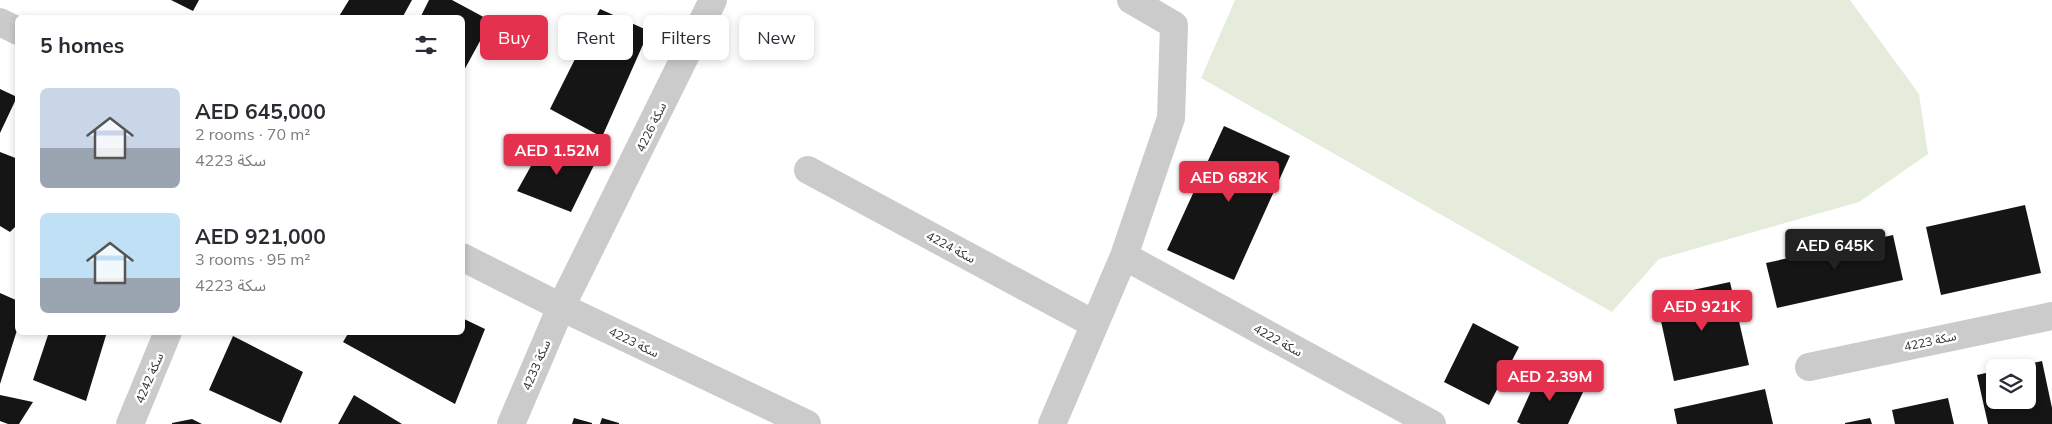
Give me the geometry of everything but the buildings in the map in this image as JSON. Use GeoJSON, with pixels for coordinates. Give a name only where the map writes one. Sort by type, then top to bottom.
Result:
{"type":"FeatureCollection","features":[{"type":"Feature","properties":{"kind":"street","name":"سكة 4226"},"geometry":{"type":"LineString","coordinates":[[561,307],[713,0]]}},
{"type":"Feature","properties":{"kind":"street"},"geometry":{"type":"LineString","coordinates":[[1052,424],[1124,256],[1171,118],[1174,25],[1131,0]]}},
{"type":"Feature","properties":{"kind":"street"},"geometry":{"type":"LineString","coordinates":[[0,22],[15,30]]}},
{"type":"Feature","properties":{"kind":"street","name":"سكة 4224"},"geometry":{"type":"LineString","coordinates":[[808,170],[1094,324]]}},
{"type":"Feature","properties":{"kind":"street","name":"سكة 4222"},"geometry":{"type":"LineString","coordinates":[[1124,256],[1432,424]]}},
{"type":"Feature","properties":{"kind":"street","name":"سكة 4223"},"geometry":{"type":"LineString","coordinates":[[465,259],[561,307],[807,424]]}},
{"type":"Feature","properties":{"kind":"street","name":"سكة 4233"},"geometry":{"type":"LineString","coordinates":[[511,424],[561,307]]}},
{"type":"Feature","properties":{"kind":"street","name":"سكة 4223"},"geometry":{"type":"LineString","coordinates":[[1809,367],[2052,316]]}},
{"type":"Feature","properties":{"kind":"street","name":"سكة 4242"},"geometry":{"type":"LineString","coordinates":[[130,424],[167,335]]}},
{"type":"Feature","properties":{"kind":"green space"},"geometry":{"type":"Polygon","coordinates":[[[1235,0],[1850,0],[1919,94],[1928,154],[1859,202],[1659,259],[1612,312],[1201,78],[1235,0]]]}}]}
